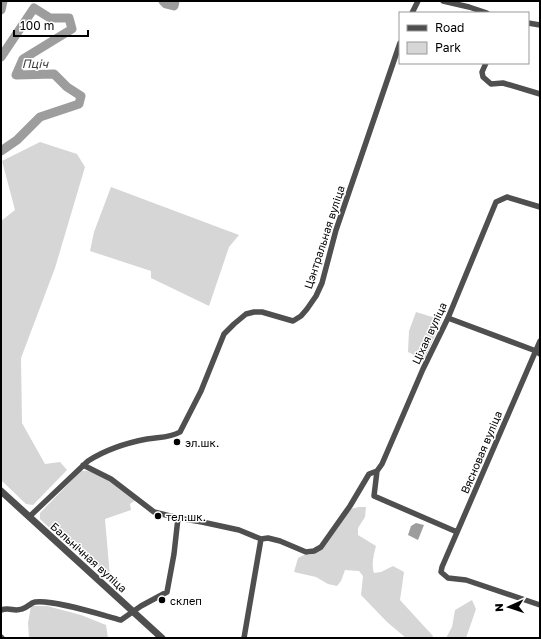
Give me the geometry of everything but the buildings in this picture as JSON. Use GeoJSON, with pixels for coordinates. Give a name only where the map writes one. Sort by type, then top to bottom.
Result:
{"type":"FeatureCollection","features":[{"type":"Feature","properties":{"kind":"street"},"geometry":{"type":"LineString","coordinates":[[412,12],[418,1]]}},
{"type":"Feature","properties":{"kind":"street"},"geometry":{"type":"LineString","coordinates":[[443,1],[484,12]]}},
{"type":"Feature","properties":{"kind":"street"},"geometry":{"type":"LineString","coordinates":[[529,23],[540,25]]}},
{"type":"Feature","properties":{"kind":"street","name":"Цэнтральная вуліца"},"geometry":{"type":"LineString","coordinates":[[85,463],[98,454],[117,447],[145,440],[172,436],[180,432],[201,391],[224,334],[246,314],[262,312],[293,321],[301,316],[307,309],[316,296],[322,283],[336,230],[399,46]]}},
{"type":"Feature","properties":{"kind":"street"},"geometry":{"type":"LineString","coordinates":[[486,64],[482,72],[482,77],[491,84],[503,83],[540,94]]}},
{"type":"Feature","properties":{"kind":"street","name":"Ціхая вуліца"},"geometry":{"type":"LineString","coordinates":[[377,471],[382,464],[423,369],[448,318],[496,202],[507,198],[540,206]]}},
{"type":"Feature","properties":{"kind":"street"},"geometry":{"type":"LineString","coordinates":[[448,318],[538,352]]}},
{"type":"Feature","properties":{"kind":"street","name":"Вясновая вуліца"},"geometry":{"type":"LineString","coordinates":[[540,341],[538,352],[442,567],[442,572],[448,578],[466,580],[540,605]]}},
{"type":"Feature","properties":{"kind":"street"},"geometry":{"type":"LineString","coordinates":[[29,517],[85,463],[111,479],[154,512],[239,530],[261,539],[268,538],[280,540],[306,552],[314,551],[321,547],[350,506],[369,474],[377,471],[374,496],[457,532]]}},
{"type":"Feature","properties":{"kind":"street","name":"Бальнічная вуліца"},"geometry":{"type":"LineString","coordinates":[[1,491],[162,638]]}},
{"type":"Feature","properties":{"kind":"street"},"geometry":{"type":"LineString","coordinates":[[1,610],[7,608],[15,611],[23,609],[34,602],[40,602],[60,605],[121,620],[132,611],[167,592],[174,554],[178,518]]}},
{"type":"Feature","properties":{"kind":"street"},"geometry":{"type":"LineString","coordinates":[[244,638],[261,539]]}},
{"type":"Feature","properties":{"kind":"green space"},"geometry":{"type":"Polygon","coordinates":[[[40,142],[77,154],[85,167],[55,268],[21,358],[22,423],[45,464],[60,462],[67,470],[33,505],[26,504],[1,480],[1,221],[15,210],[2,161],[40,142]]]}},
{"type":"Feature","properties":{"kind":"green space"},"geometry":{"type":"Polygon","coordinates":[[[111,187],[239,235],[229,247],[209,306],[151,278],[151,271],[90,251],[94,232],[111,187]]]}},
{"type":"Feature","properties":{"kind":"green space"},"geometry":{"type":"Polygon","coordinates":[[[416,312],[442,320],[424,360],[408,352],[409,331],[416,312]]]}},
{"type":"Feature","properties":{"kind":"green space"},"geometry":{"type":"Polygon","coordinates":[[[81,471],[88,471],[103,477],[136,500],[130,504],[131,510],[105,519],[110,577],[77,548],[74,551],[40,519],[40,513],[81,471]]]}},
{"type":"Feature","properties":{"kind":"green space"},"geometry":{"type":"Polygon","coordinates":[[[366,507],[365,517],[358,528],[358,535],[376,546],[373,563],[374,573],[381,572],[393,566],[404,572],[400,600],[433,636],[432,638],[406,638],[387,622],[361,595],[363,576],[359,571],[345,570],[341,581],[337,586],[328,584],[316,577],[294,572],[298,558],[319,551],[350,509],[366,507]]]}},
{"type":"Feature","properties":{"kind":"green space"},"geometry":{"type":"Polygon","coordinates":[[[472,600],[476,609],[466,638],[446,638],[452,627],[455,610],[472,600]]]}},
{"type":"Feature","properties":{"kind":"green space"},"geometry":{"type":"Polygon","coordinates":[[[31,606],[47,606],[81,615],[106,625],[108,638],[29,638],[28,623],[31,606]]]}},
{"type":"Feature","properties":{"kind":"shaded area"},"geometry":{"type":"Polygon","coordinates":[[[416,523],[424,525],[418,540],[408,535],[411,526],[416,523]]]}},
{"type":"Feature","properties":{"kind":"waterway","name":"Пціч"},"geometry":{"type":"LineString","coordinates":[[1,10],[3,1]]}},
{"type":"Feature","properties":{"kind":"waterway","name":"Пціч"},"geometry":{"type":"LineString","coordinates":[[163,1],[166,4],[174,6],[175,1]]}},
{"type":"Feature","properties":{"kind":"waterway","name":"Пціч"},"geometry":{"type":"LineString","coordinates":[[1,57],[34,8],[50,18],[69,18],[72,29],[23,59],[16,75],[54,74],[67,87],[81,96],[79,104],[40,117],[17,140],[1,151]]}},
{"type":"Feature","properties":{"kind":"place","name":"эл.шк."},"geometry":{"type":"Point","coordinates":[177,442]}},
{"type":"Feature","properties":{"kind":"place","name":"тел.шк."},"geometry":{"type":"Point","coordinates":[158,516]}},
{"type":"Feature","properties":{"kind":"place","name":"склеп"},"geometry":{"type":"Point","coordinates":[162,600]}}]}
